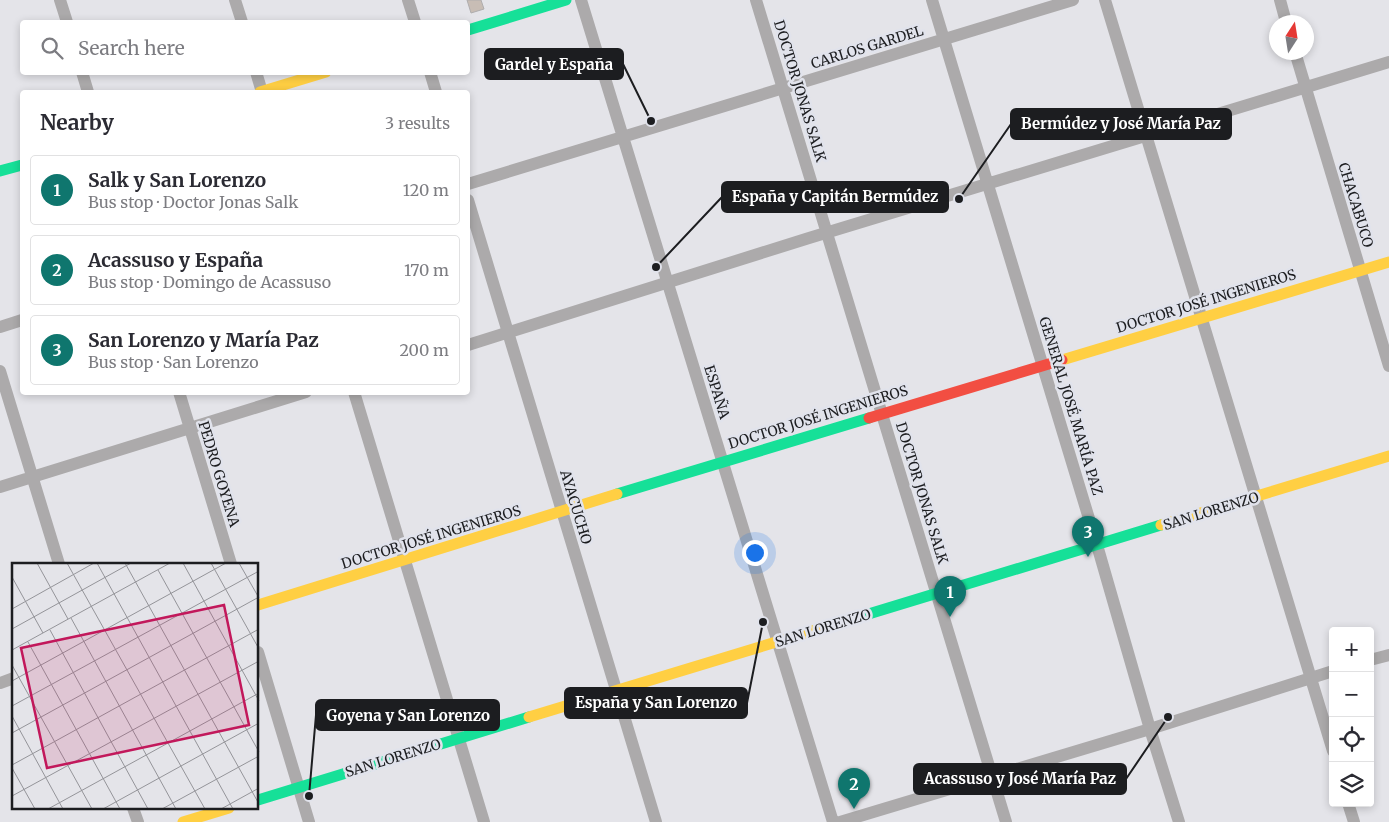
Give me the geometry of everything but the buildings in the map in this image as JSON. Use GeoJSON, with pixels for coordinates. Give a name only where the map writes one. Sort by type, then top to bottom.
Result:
{"type":"FeatureCollection","features":[{"type":"Feature","properties":{"kind":"street"},"geometry":{"type":"LineString","coordinates":[[60,0],[66,20]]}},
{"type":"Feature","properties":{"kind":"street"},"geometry":{"type":"LineString","coordinates":[[235,0],[241,20]]}},
{"type":"Feature","properties":{"kind":"street"},"geometry":{"type":"LineString","coordinates":[[408,0],[414,20]]}},
{"type":"Feature","properties":{"kind":"street"},"geometry":{"type":"LineString","coordinates":[[470,29],[566,0]]}},
{"type":"Feature","properties":{"kind":"street","name":"ESPAÑA"},"geometry":{"type":"LineString","coordinates":[[581,0],[833,822]]}},
{"type":"Feature","properties":{"kind":"street","name":"DOCTOR JONAS SALK"},"geometry":{"type":"LineString","coordinates":[[756,0],[1006,822]]}},
{"type":"Feature","properties":{"kind":"street","name":"GENERAL JOSÉ MARÍA PAZ"},"geometry":{"type":"LineString","coordinates":[[932,0],[1179,822]]}},
{"type":"Feature","properties":{"kind":"street","name":"CARLOS GARDEL"},"geometry":{"type":"LineString","coordinates":[[470,183],[1073,0]]}},
{"type":"Feature","properties":{"kind":"street"},"geometry":{"type":"LineString","coordinates":[[1106,0],[1329,738]]}},
{"type":"Feature","properties":{"kind":"street"},"geometry":{"type":"LineString","coordinates":[[1280,0],[1284,15]]}},
{"type":"Feature","properties":{"kind":"street","name":"CHACABUCO"},"geometry":{"type":"LineString","coordinates":[[1297,60],[1389,366]]}},
{"type":"Feature","properties":{"kind":"street"},"geometry":{"type":"LineString","coordinates":[[470,344],[1389,62]]}},
{"type":"Feature","properties":{"kind":"street"},"geometry":{"type":"LineString","coordinates":[[83,75],[87,90]]}},
{"type":"Feature","properties":{"kind":"street"},"geometry":{"type":"LineString","coordinates":[[257,75],[260,90]]}},
{"type":"Feature","properties":{"kind":"street"},"geometry":{"type":"LineString","coordinates":[[268,90],[316,75]]}},
{"type":"Feature","properties":{"kind":"street"},"geometry":{"type":"LineString","coordinates":[[431,75],[435,90]]}},
{"type":"Feature","properties":{"kind":"street"},"geometry":{"type":"LineString","coordinates":[[0,171],[20,165]]}},
{"type":"Feature","properties":{"kind":"street","name":"AYACUCHO"},"geometry":{"type":"LineString","coordinates":[[470,207],[656,822]]}},
{"type":"Feature","properties":{"kind":"street","name":"DOCTOR JOSÉ INGENIEROS"},"geometry":{"type":"LineString","coordinates":[[259,606],[883,413],[1389,262]]}},
{"type":"Feature","properties":{"kind":"street"},"geometry":{"type":"LineString","coordinates":[[0,327],[20,321]]}},
{"type":"Feature","properties":{"kind":"street"},"geometry":{"type":"LineString","coordinates":[[0,371],[58,563]]}},
{"type":"Feature","properties":{"kind":"street","name":"PEDRO GOYENA"},"geometry":{"type":"LineString","coordinates":[[180,395],[231,563]]}},
{"type":"Feature","properties":{"kind":"street"},"geometry":{"type":"LineString","coordinates":[[0,487],[190,430],[297,395]]}},
{"type":"Feature","properties":{"kind":"street"},"geometry":{"type":"LineString","coordinates":[[355,395],[484,822]]}},
{"type":"Feature","properties":{"kind":"street","name":"SAN LORENZO"},"geometry":{"type":"LineString","coordinates":[[259,800],[1389,456]]}},
{"type":"Feature","properties":{"kind":"street"},"geometry":{"type":"LineString","coordinates":[[259,655],[309,822]]}},
{"type":"Feature","properties":{"kind":"street"},"geometry":{"type":"LineString","coordinates":[[1374,659],[1389,655]]}},
{"type":"Feature","properties":{"kind":"street"},"geometry":{"type":"LineString","coordinates":[[840,822],[1150,729],[1329,672]]}},
{"type":"Feature","properties":{"kind":"street"},"geometry":{"type":"LineString","coordinates":[[0,683],[12,679]]}},
{"type":"Feature","properties":{"kind":"street"},"geometry":{"type":"LineString","coordinates":[[1349,807],[1354,822]]}},
{"type":"Feature","properties":{"kind":"street"},"geometry":{"type":"LineString","coordinates":[[134,810],[138,822]]}},
{"type":"Feature","properties":{"kind":"street"},"geometry":{"type":"LineString","coordinates":[[184,822],[223,810]]}},
{"type":"Feature","properties":{"kind":"traffic: fast"},"geometry":{"type":"LineString","coordinates":[[470,29],[566,0]]}},
{"type":"Feature","properties":{"kind":"traffic: fast"},"geometry":{"type":"LineString","coordinates":[[0,171],[20,166]]}},
{"type":"Feature","properties":{"kind":"traffic: fast"},"geometry":{"type":"LineString","coordinates":[[617,494],[869,418]]}},
{"type":"Feature","properties":{"kind":"traffic: fast"},"geometry":{"type":"LineString","coordinates":[[816,630],[1161,525]]}},
{"type":"Feature","properties":{"kind":"traffic: fast"},"geometry":{"type":"LineString","coordinates":[[259,800],[529,717]]}},
{"type":"Feature","properties":{"kind":"traffic: slow"},"geometry":{"type":"LineString","coordinates":[[267,90],[316,75]]}},
{"type":"Feature","properties":{"kind":"traffic: slow"},"geometry":{"type":"LineString","coordinates":[[1062,360],[1389,262]]}},
{"type":"Feature","properties":{"kind":"traffic: slow"},"geometry":{"type":"LineString","coordinates":[[1161,525],[1389,456]]}},
{"type":"Feature","properties":{"kind":"traffic: slow"},"geometry":{"type":"LineString","coordinates":[[259,605],[617,494]]}},
{"type":"Feature","properties":{"kind":"traffic: slow"},"geometry":{"type":"LineString","coordinates":[[529,717],[816,630]]}},
{"type":"Feature","properties":{"kind":"traffic: slow"},"geometry":{"type":"LineString","coordinates":[[183,822],[222,810]]}},
{"type":"Feature","properties":{"kind":"traffic: jam"},"geometry":{"type":"LineString","coordinates":[[869,418],[1062,360]]}},
{"type":"Feature","properties":{"kind":"place","name":"Gardel y España"},"geometry":{"type":"Point","coordinates":[651,121]}},
{"type":"Feature","properties":{"kind":"place","name":"Bermúdez y José María Paz"},"geometry":{"type":"Point","coordinates":[959,199]}},
{"type":"Feature","properties":{"kind":"place","name":"España y Capitán Bermúdez"},"geometry":{"type":"Point","coordinates":[656,267]}},
{"type":"Feature","properties":{"kind":"place","name":"San Lorenzo y María Paz"},"geometry":{"type":"Point","coordinates":[1088,557]}},
{"type":"Feature","properties":{"kind":"place","name":"Salk y San Lorenzo"},"geometry":{"type":"Point","coordinates":[950,617]}},
{"type":"Feature","properties":{"kind":"place","name":"España y San Lorenzo"},"geometry":{"type":"Point","coordinates":[763,622]}},
{"type":"Feature","properties":{"kind":"place","name":"Acassuso y José María Paz"},"geometry":{"type":"Point","coordinates":[1168,717]}},
{"type":"Feature","properties":{"kind":"place","name":"Goyena y San Lorenzo"},"geometry":{"type":"Point","coordinates":[309,796]}},
{"type":"Feature","properties":{"kind":"place","name":"Acassuso y España"},"geometry":{"type":"Point","coordinates":[854,809]}}]}
